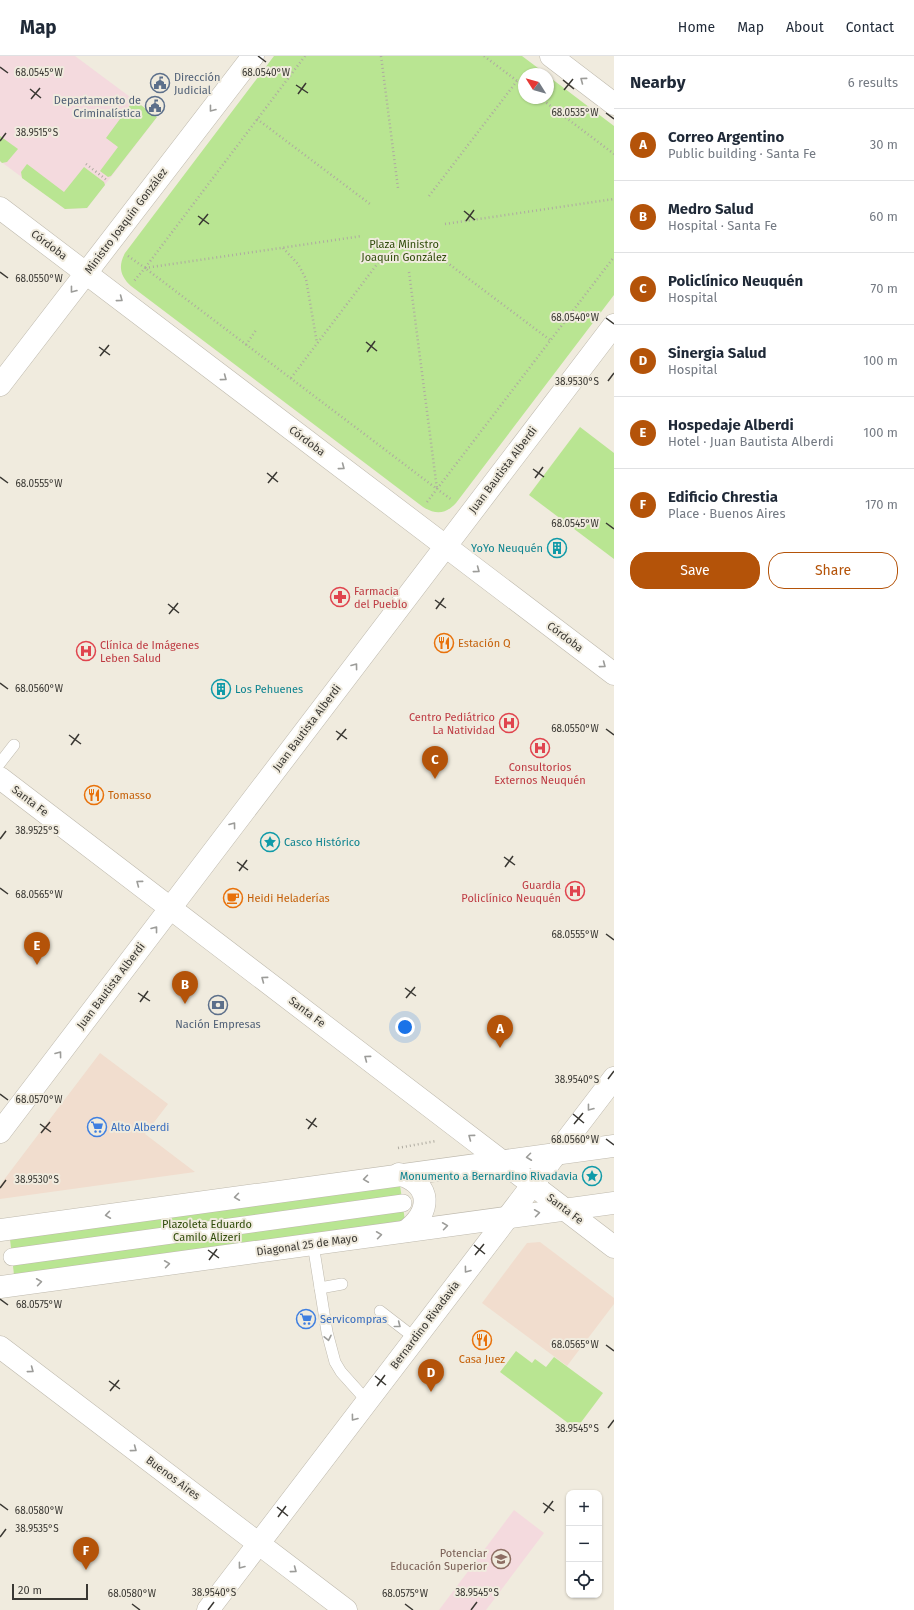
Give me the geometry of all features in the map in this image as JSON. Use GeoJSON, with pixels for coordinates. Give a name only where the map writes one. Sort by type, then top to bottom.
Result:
{"type":"FeatureCollection","features":[{"type":"Feature","properties":{"kind":"street","name":"Ministro Joaquín González"},"geometry":{"type":"LineString","coordinates":[[0,386],[253,56]]}},
{"type":"Feature","properties":{"kind":"street"},"geometry":{"type":"LineString","coordinates":[[551,56],[614,104]]}},
{"type":"Feature","properties":{"kind":"street","name":"Córdoba"},"geometry":{"type":"LineString","coordinates":[[0,208],[614,674]]}},
{"type":"Feature","properties":{"kind":"street","name":"Juan Bautista Alberdi"},"geometry":{"type":"LineString","coordinates":[[0,1132],[614,325]]}},
{"type":"Feature","properties":{"kind":"street","name":"Santa Fe"},"geometry":{"type":"LineString","coordinates":[[0,778],[614,1247]]}},
{"type":"Feature","properties":{"kind":"street","name":"Bernardino Rivadavia"},"geometry":{"type":"LineString","coordinates":[[208,1610],[614,1078]]}},
{"type":"Feature","properties":{"kind":"street"},"geometry":{"type":"LineString","coordinates":[[3,1231],[400,1174],[614,1146]]}},
{"type":"Feature","properties":{"kind":"street"},"geometry":{"type":"LineString","coordinates":[[400,1174],[408,1177],[420,1186],[424,1198],[423,1212],[419,1219],[406,1231]]}},
{"type":"Feature","properties":{"kind":"street"},"geometry":{"type":"LineString","coordinates":[[12,1257],[403,1203]]}},
{"type":"Feature","properties":{"kind":"street","name":"Diagonal 25 de Mayo"},"geometry":{"type":"LineString","coordinates":[[5,1283],[313,1244],[614,1203]]}},
{"type":"Feature","properties":{"kind":"street","name":"Buenos Aires"},"geometry":{"type":"LineString","coordinates":[[0,1347],[346,1610]]}},
{"type":"Feature","properties":{"kind":"lane"},"geometry":{"type":"LineString","coordinates":[[0,763],[14,745]]}},
{"type":"Feature","properties":{"kind":"lane"},"geometry":{"type":"LineString","coordinates":[[313,1244],[328,1336],[336,1365],[340,1372],[367,1401]]}},
{"type":"Feature","properties":{"kind":"lane"},"geometry":{"type":"LineString","coordinates":[[320,1288],[342,1284]]}},
{"type":"Feature","properties":{"kind":"lane"},"geometry":{"type":"LineString","coordinates":[[380,1311],[415,1338]]}},
{"type":"Feature","properties":{"kind":"path"},"geometry":{"type":"LineString","coordinates":[[131,286],[305,56]]}},
{"type":"Feature","properties":{"kind":"path"},"geometry":{"type":"LineString","coordinates":[[381,56],[398,188]]}},
{"type":"Feature","properties":{"kind":"path"},"geometry":{"type":"LineString","coordinates":[[429,196],[517,81],[484,56]]}},
{"type":"Feature","properties":{"kind":"path"},"geometry":{"type":"LineString","coordinates":[[548,104],[614,154]]}},
{"type":"Feature","properties":{"kind":"path"},"geometry":{"type":"LineString","coordinates":[[257,119],[370,204]]}},
{"type":"Feature","properties":{"kind":"path"},"geometry":{"type":"LineString","coordinates":[[86,164],[108,181]]}},
{"type":"Feature","properties":{"kind":"path"},"geometry":{"type":"LineString","coordinates":[[445,224],[614,199]]}},
{"type":"Feature","properties":{"kind":"path"},"geometry":{"type":"LineString","coordinates":[[144,268],[362,236]]}},
{"type":"Feature","properties":{"kind":"path"},"geometry":{"type":"LineString","coordinates":[[283,248],[298,264],[306,279],[317,344]]}},
{"type":"Feature","properties":{"kind":"path"},"geometry":{"type":"LineString","coordinates":[[125,253],[456,503]]}},
{"type":"Feature","properties":{"kind":"path"},"geometry":{"type":"LineString","coordinates":[[437,255],[550,340]]}},
{"type":"Feature","properties":{"kind":"path"},"geometry":{"type":"LineString","coordinates":[[423,507],[614,257]]}},
{"type":"Feature","properties":{"kind":"path"},"geometry":{"type":"LineString","coordinates":[[291,378],[378,264]]}},
{"type":"Feature","properties":{"kind":"path"},"geometry":{"type":"LineString","coordinates":[[409,272],[437,489]]}},
{"type":"Feature","properties":{"kind":"path"},"geometry":{"type":"LineString","coordinates":[[246,345],[256,330]]}},
{"type":"Feature","properties":{"kind":"path"},"geometry":{"type":"LineString","coordinates":[[398,1148],[436,1141]]}},
{"type":"Feature","properties":{"kind":"shaded area"},"geometry":{"type":"Polygon","coordinates":[[[0,56],[75,56],[157,117],[87,208],[65,209],[0,161],[0,56]]]}},
{"type":"Feature","properties":{"kind":"shaded area","name":"Alto Alberdi"},"geometry":{"type":"Polygon","coordinates":[[[100,1053],[168,1104],[145,1134],[195,1172],[0,1199],[0,1185],[100,1053]]]}},
{"type":"Feature","properties":{"kind":"shaded area"},"geometry":{"type":"Polygon","coordinates":[[[540,1242],[614,1298],[614,1304],[567,1366],[482,1303],[527,1243],[540,1242]]]}},
{"type":"Feature","properties":{"kind":"shaded area","name":"Potenciar Educación Superior"},"geometry":{"type":"Polygon","coordinates":[[[514,1510],[544,1533],[486,1610],[439,1610],[514,1510]]]}},
{"type":"Feature","properties":{"kind":"green space","name":"Plaza Ministro Joaquín González"},"geometry":{"type":"Polygon","coordinates":[[[274,56],[522,56],[538,68],[518,68],[518,104],[554,104],[554,81],[614,126],[614,295],[456,503],[445,511],[437,512],[423,507],[131,286],[122,275],[121,271],[121,262],[125,253],[274,56]]]}},
{"type":"Feature","properties":{"kind":"green space"},"geometry":{"type":"Polygon","coordinates":[[[134,100],[157,117],[111,176],[108,177],[100,171],[118,147],[106,138],[134,100]]]}},
{"type":"Feature","properties":{"kind":"green space"},"geometry":{"type":"Polygon","coordinates":[[[0,136],[18,149],[7,162],[2,163],[0,161],[0,136]]]}},
{"type":"Feature","properties":{"kind":"green space"},"geometry":{"type":"Polygon","coordinates":[[[27,164],[64,192],[84,167],[104,182],[105,185],[87,208],[65,209],[22,178],[21,172],[27,164]]]}},
{"type":"Feature","properties":{"kind":"green space"},"geometry":{"type":"Polygon","coordinates":[[[580,427],[614,453],[614,559],[529,495],[580,427]]]}},
{"type":"Feature","properties":{"kind":"green space","name":"Plazoleta Eduardo Camilo Alizeri"},"geometry":{"type":"Polygon","coordinates":[[[400,1185],[405,1221],[14,1275],[10,1239],[400,1185]]]}},
{"type":"Feature","properties":{"kind":"green space"},"geometry":{"type":"Polygon","coordinates":[[[516,1351],[532,1363],[535,1359],[546,1367],[554,1357],[603,1393],[576,1429],[500,1372],[516,1351]]]}},
{"type":"Feature","properties":{"kind":"place","name":"Dirección Judicial"},"geometry":{"type":"Point","coordinates":[160,83]}},
{"type":"Feature","properties":{"kind":"place","name":"Departamento de Criminalística"},"geometry":{"type":"Point","coordinates":[155,106]}},
{"type":"Feature","properties":{"kind":"place","name":"YoYo Neuquén"},"geometry":{"type":"Point","coordinates":[557,548]}},
{"type":"Feature","properties":{"kind":"place","name":"Farmacia del Pueblo"},"geometry":{"type":"Point","coordinates":[340,597]}},
{"type":"Feature","properties":{"kind":"place","name":"Estación Q"},"geometry":{"type":"Point","coordinates":[444,643]}},
{"type":"Feature","properties":{"kind":"place","name":"Clínica de Imágenes Leben Salud"},"geometry":{"type":"Point","coordinates":[86,651]}},
{"type":"Feature","properties":{"kind":"place","name":"Los Pehuenes"},"geometry":{"type":"Point","coordinates":[221,689]}},
{"type":"Feature","properties":{"kind":"place","name":"Centro Pediátrico La Natividad"},"geometry":{"type":"Point","coordinates":[509,723]}},
{"type":"Feature","properties":{"kind":"place","name":"Consultorios Externos Neuquén"},"geometry":{"type":"Point","coordinates":[540,748]}},
{"type":"Feature","properties":{"kind":"place","name":"Policlínico Neuquén"},"geometry":{"type":"Point","coordinates":[435,779]}},
{"type":"Feature","properties":{"kind":"place","name":"Tomasso"},"geometry":{"type":"Point","coordinates":[94,795]}},
{"type":"Feature","properties":{"kind":"place","name":"Casco Histórico"},"geometry":{"type":"Point","coordinates":[270,842]}},
{"type":"Feature","properties":{"kind":"place","name":"Guardia Policlínico Neuquén"},"geometry":{"type":"Point","coordinates":[575,891]}},
{"type":"Feature","properties":{"kind":"place","name":"Heidi Heladerías"},"geometry":{"type":"Point","coordinates":[233,898]}},
{"type":"Feature","properties":{"kind":"place","name":"Hospedaje Alberdi"},"geometry":{"type":"Point","coordinates":[37,965]}},
{"type":"Feature","properties":{"kind":"place","name":"Medro Salud"},"geometry":{"type":"Point","coordinates":[185,1004]}},
{"type":"Feature","properties":{"kind":"place","name":"Nación Empresas"},"geometry":{"type":"Point","coordinates":[218,1005]}},
{"type":"Feature","properties":{"kind":"place","name":"Correo Argentino"},"geometry":{"type":"Point","coordinates":[500,1048]}},
{"type":"Feature","properties":{"kind":"place","name":"Alto Alberdi"},"geometry":{"type":"Point","coordinates":[97,1127]}},
{"type":"Feature","properties":{"kind":"place","name":"Monumento a Bernardino Rivadavia"},"geometry":{"type":"Point","coordinates":[592,1176]}},
{"type":"Feature","properties":{"kind":"place","name":"Servicompras"},"geometry":{"type":"Point","coordinates":[306,1319]}},
{"type":"Feature","properties":{"kind":"place","name":"Casa Juez"},"geometry":{"type":"Point","coordinates":[482,1340]}},
{"type":"Feature","properties":{"kind":"place","name":"Sinergia Salud"},"geometry":{"type":"Point","coordinates":[431,1392]}},
{"type":"Feature","properties":{"kind":"place","name":"Potenciar Educación Superior"},"geometry":{"type":"Point","coordinates":[501,1559]}},
{"type":"Feature","properties":{"kind":"place","name":"Edificio Chrestia"},"geometry":{"type":"Point","coordinates":[86,1570]}}]}
